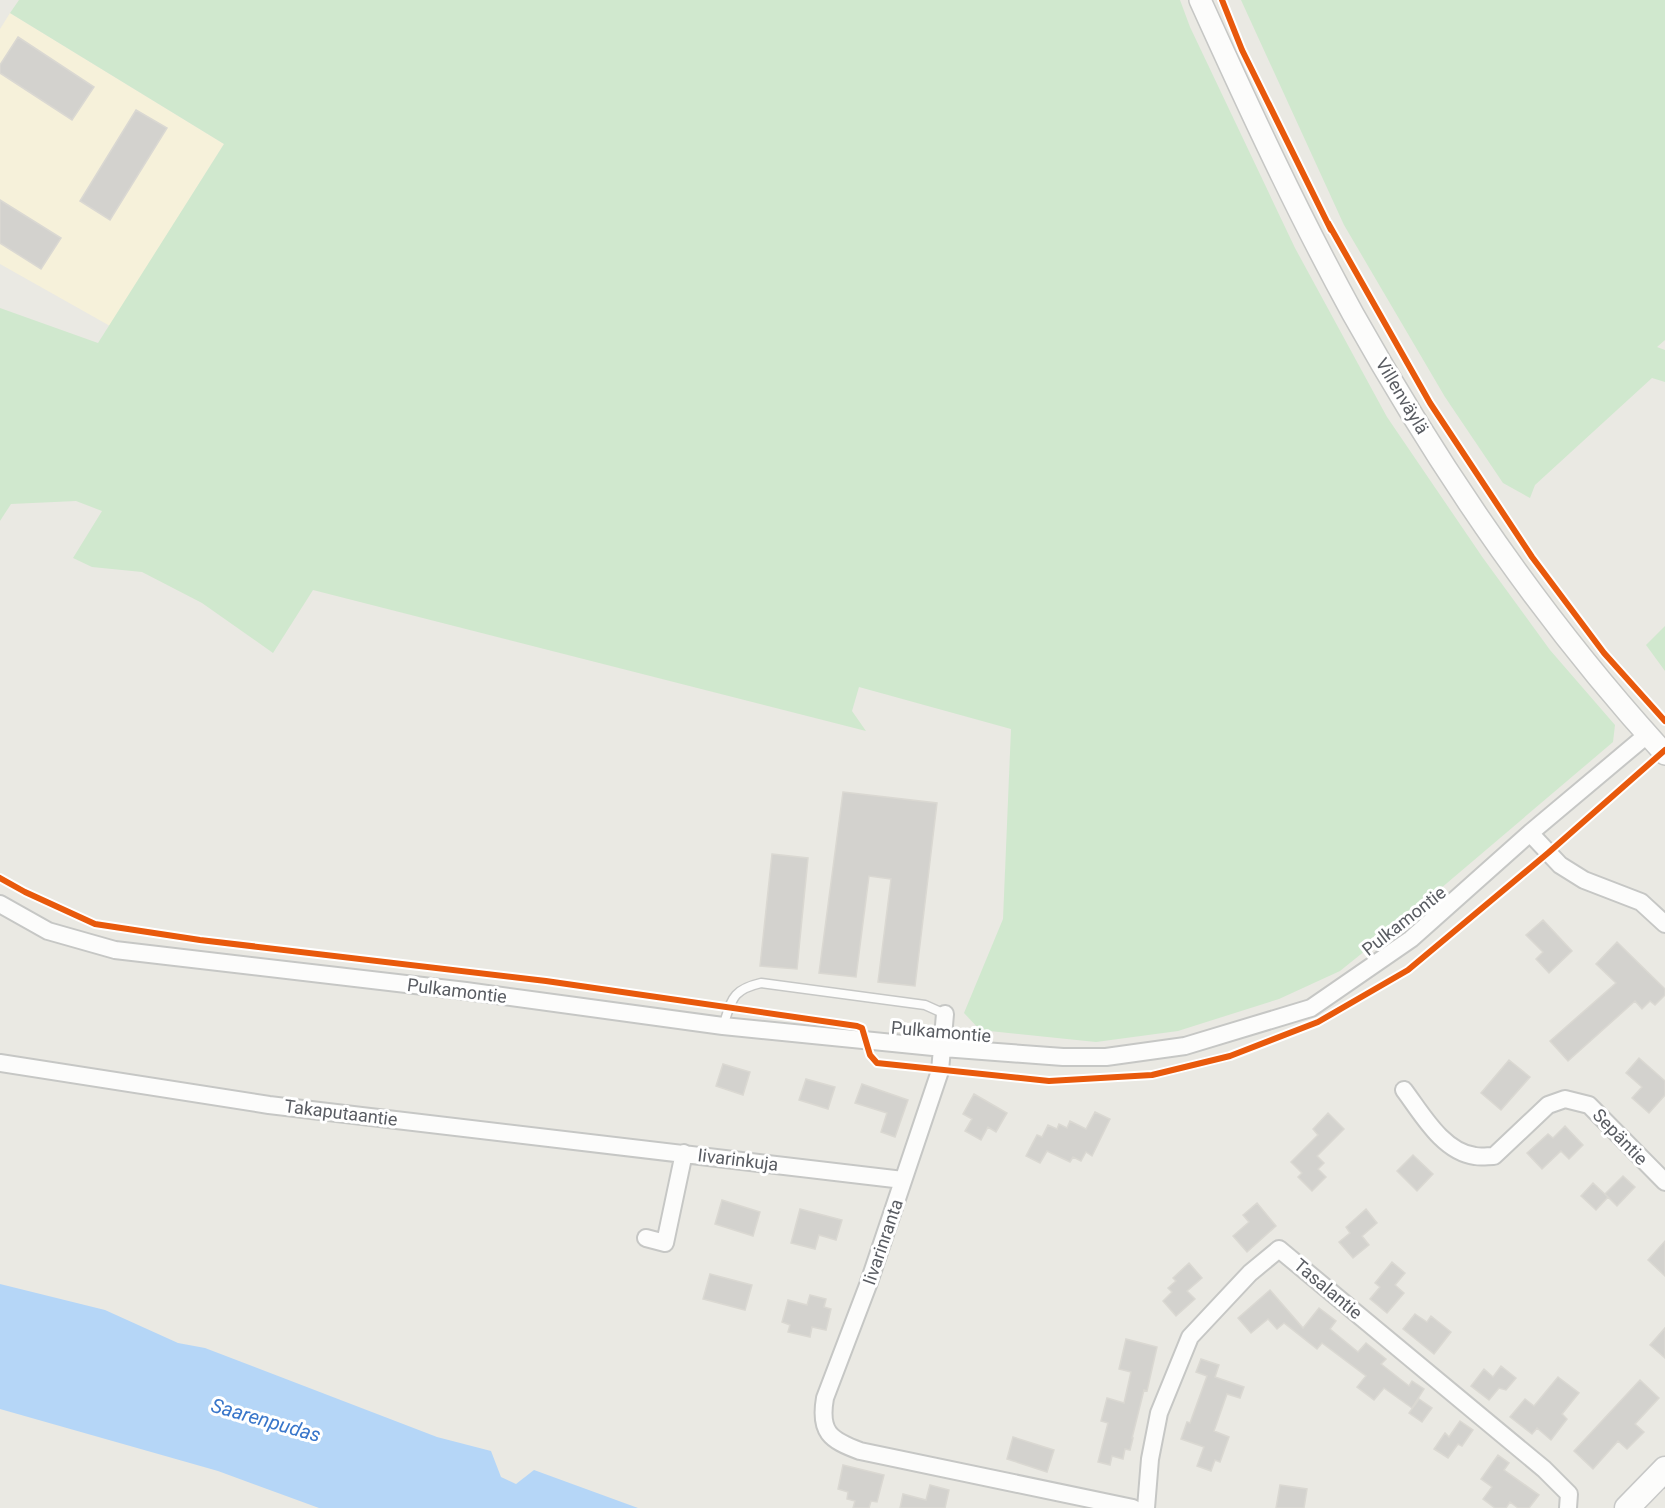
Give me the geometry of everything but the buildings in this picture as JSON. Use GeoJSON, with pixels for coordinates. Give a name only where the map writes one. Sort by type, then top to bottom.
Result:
{"type":"FeatureCollection","features":[{"type":"Feature","properties":{"kind":"main road"},"geometry":{"type":"LineString","coordinates":[[1627,1508],[1665,1469]]}},
{"type":"Feature","properties":{"kind":"street","name":"Villenväylä"},"geometry":{"type":"LineString","coordinates":[[1200,0],[1245,100],[1307,227],[1354,315],[1394,383],[1485,528],[1516,571],[1585,661],[1665,754]]}},
{"type":"Feature","properties":{"kind":"street","name":"Pulkamontie"},"geometry":{"type":"LineString","coordinates":[[0,903],[48,931],[115,950],[454,990],[723,1026],[943,1048],[1063,1057],[1106,1057],[1185,1046],[1311,1008],[1411,939],[1648,734]]}},
{"type":"Feature","properties":{"kind":"street"},"geometry":{"type":"LineString","coordinates":[[1530,834],[1560,865],[1584,880],[1641,902],[1665,924]]}},
{"type":"Feature","properties":{"kind":"street","name":"Iivarinranta"},"geometry":{"type":"LineString","coordinates":[[945,1014],[940,1071],[868,1285],[825,1398],[822,1416],[828,1433],[842,1444],[860,1450],[1132,1508]]}},
{"type":"Feature","properties":{"kind":"street","name":"Takaputaantie"},"geometry":{"type":"LineString","coordinates":[[0,1063],[269,1105],[684,1153]]}},
{"type":"Feature","properties":{"kind":"street","name":"Sepäntie"},"geometry":{"type":"LineString","coordinates":[[1404,1090],[1436,1133],[1454,1148],[1474,1156],[1494,1156],[1548,1105],[1565,1099],[1589,1105],[1665,1182]]}},
{"type":"Feature","properties":{"kind":"street","name":"Iivarinkuja"},"geometry":{"type":"LineString","coordinates":[[646,1238],[665,1243],[684,1153],[903,1180]]}},
{"type":"Feature","properties":{"kind":"street","name":"Tasalantie"},"geometry":{"type":"LineString","coordinates":[[1146,1508],[1150,1458],[1159,1413],[1190,1336],[1250,1273],[1279,1249],[1544,1469],[1569,1494],[1568,1508]]}},
{"type":"Feature","properties":{"kind":"lane"},"geometry":{"type":"LineString","coordinates":[[723,1026],[734,996],[746,987],[761,983],[925,1005],[945,1014]]}},
{"type":"Feature","properties":{"kind":"shaded area"},"geometry":{"type":"Polygon","coordinates":[[[10,13],[224,144],[110,326],[0,264],[0,29],[10,13]]]}},
{"type":"Feature","properties":{"kind":"green space"},"geometry":{"type":"Polygon","coordinates":[[[19,0],[1180,0],[1190,27],[1295,248],[1387,417],[1483,558],[1550,650],[1615,725],[1613,742],[1340,971],[1279,999],[1178,1031],[1096,1042],[980,1030],[964,1013],[1003,919],[1011,729],[859,687],[852,711],[866,731],[313,590],[273,653],[202,603],[142,572],[92,567],[73,558],[102,511],[76,501],[11,504],[0,521],[0,308],[98,343],[224,144],[10,13],[19,0]]]}},
{"type":"Feature","properties":{"kind":"green space"},"geometry":{"type":"Polygon","coordinates":[[[1241,0],[1665,0],[1665,340],[1657,347],[1665,350],[1665,382],[1652,378],[1535,485],[1530,498],[1503,483],[1445,397],[1344,225],[1241,0]]]}},
{"type":"Feature","properties":{"kind":"green space"},"geometry":{"type":"Polygon","coordinates":[[[1665,626],[1665,671],[1646,645],[1665,626]]]}},
{"type":"Feature","properties":{"kind":"water","name":"Saarenpudas"},"geometry":{"type":"Polygon","coordinates":[[[0,1284],[105,1310],[178,1343],[205,1348],[437,1437],[491,1451],[501,1477],[516,1484],[534,1470],[638,1508],[319,1508],[218,1471],[0,1409],[0,1284]]]}},
{"type":"Feature","properties":{"kind":"cycle path"},"geometry":{"type":"LineString","coordinates":[[1222,0],[1242,50],[1331,230],[1328,223],[1430,403],[1532,557],[1604,653],[1665,721]]}},
{"type":"Feature","properties":{"kind":"cycle path"},"geometry":{"type":"LineString","coordinates":[[0,878],[95,924],[200,940],[546,981],[857,1026],[862,1028],[870,1055],[877,1063],[1049,1081],[1152,1075],[1230,1056],[1318,1022],[1408,970],[1548,853],[1665,750]]}}]}
